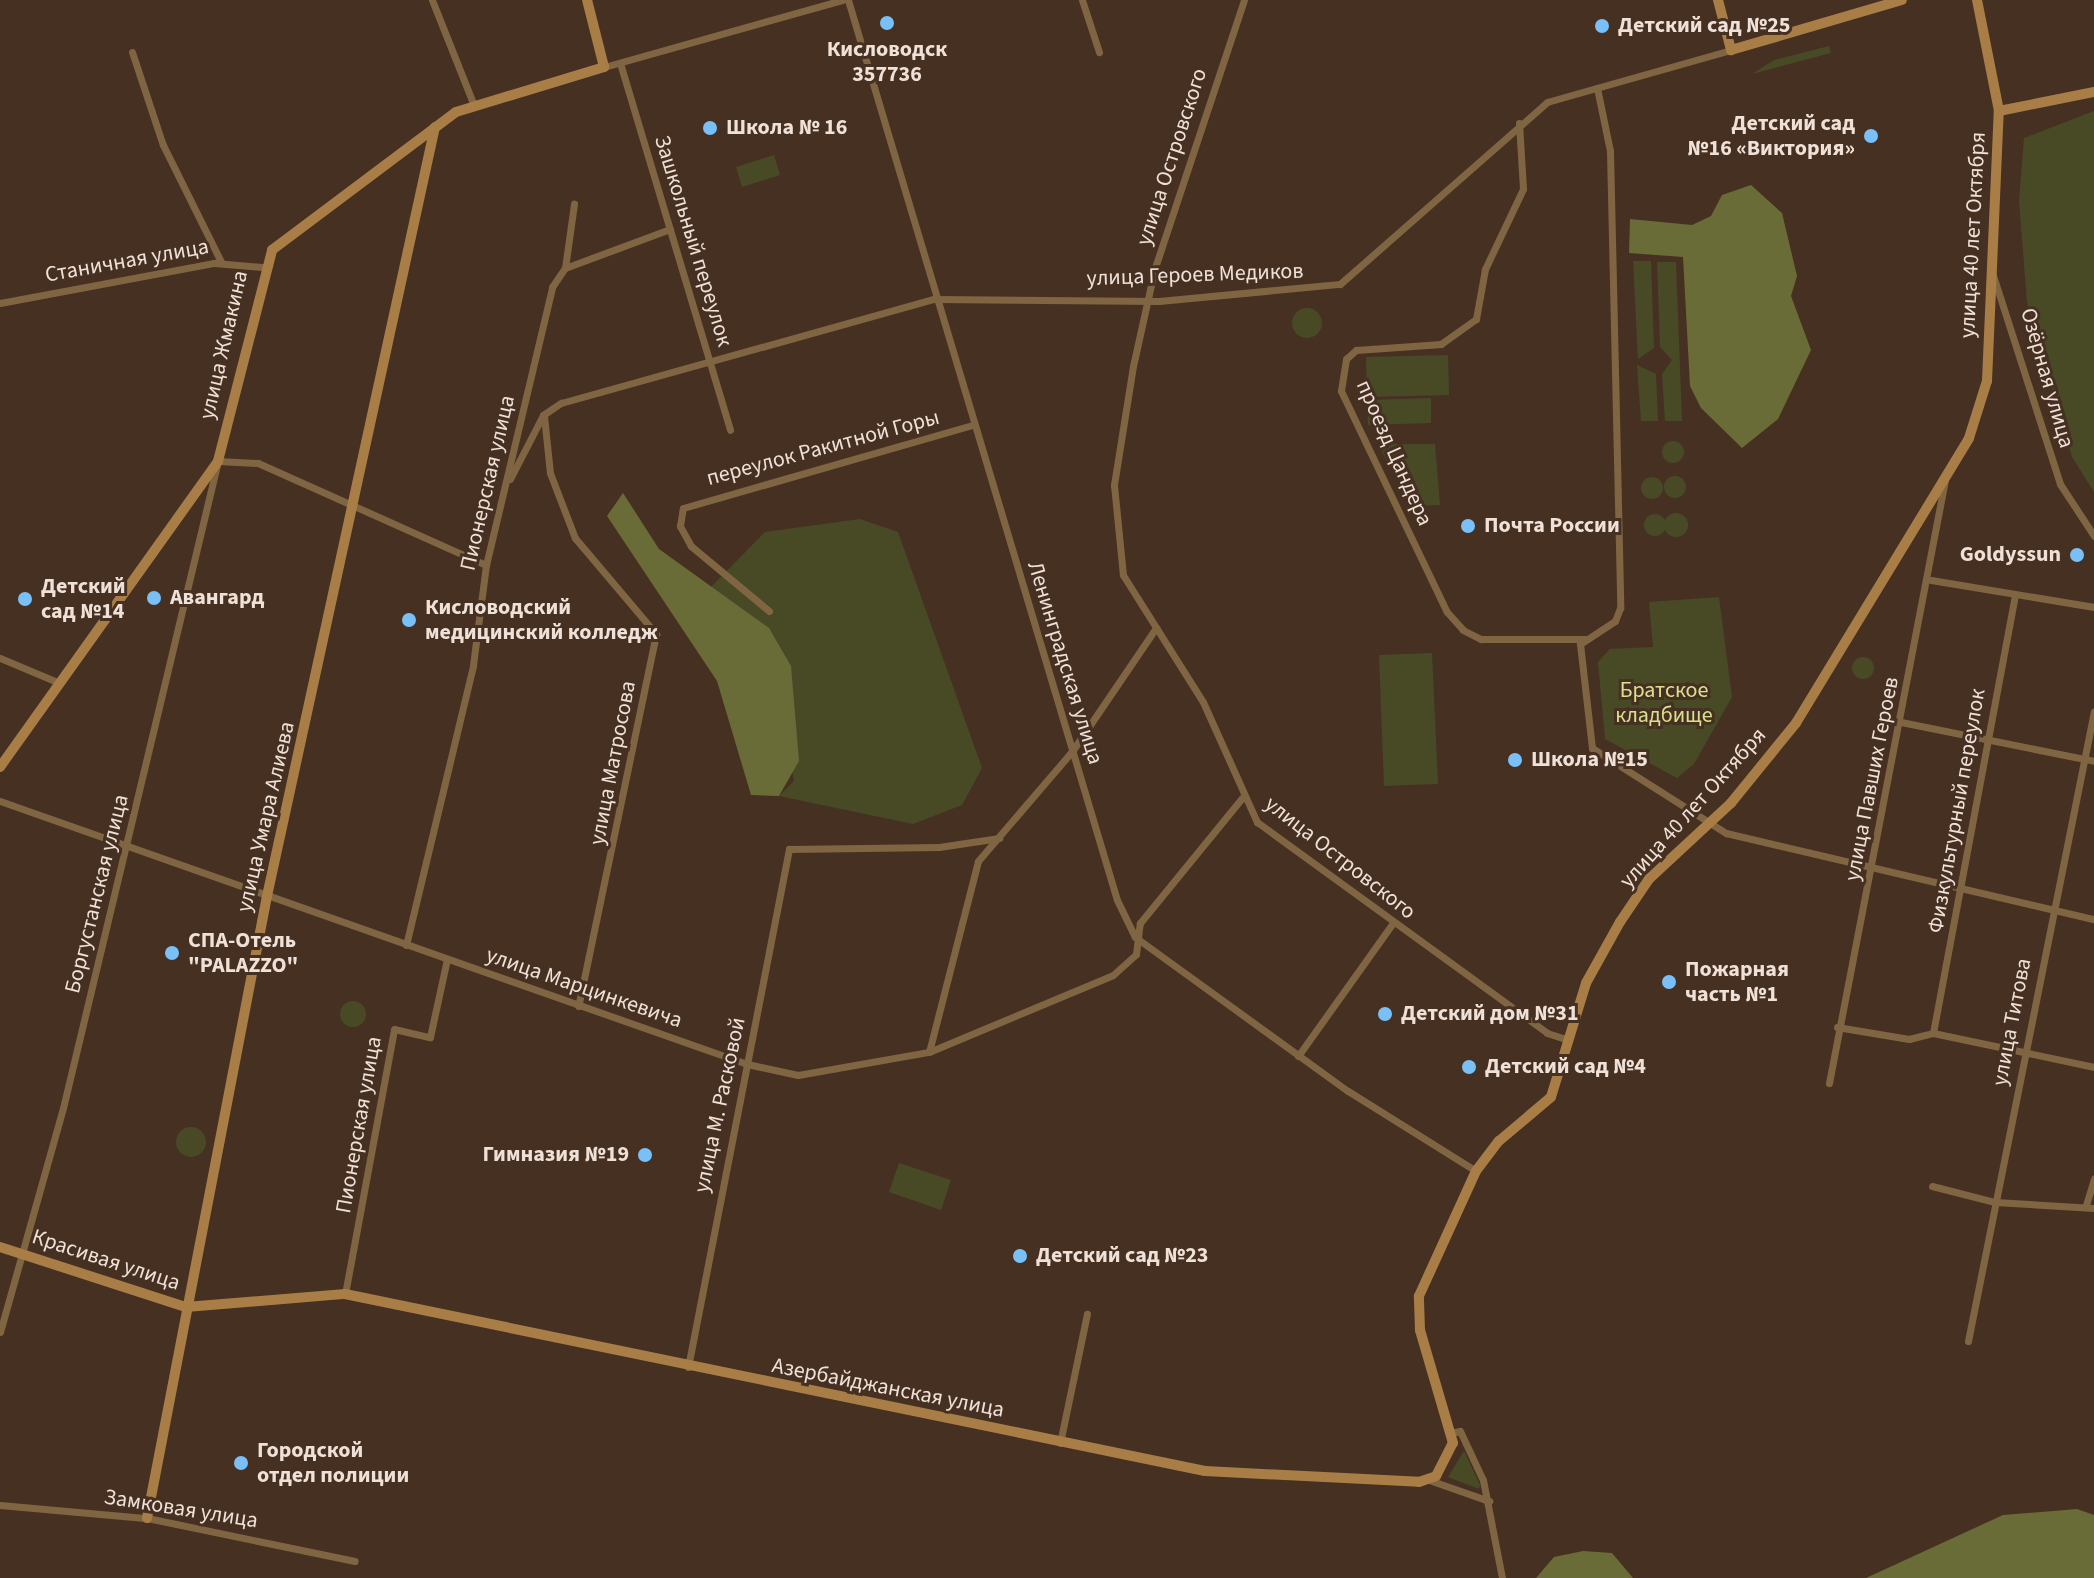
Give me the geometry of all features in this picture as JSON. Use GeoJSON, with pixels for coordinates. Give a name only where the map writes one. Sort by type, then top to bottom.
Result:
{"type":"FeatureCollection","features":[{"type":"Feature","properties":{"kind":"main road"},"geometry":{"type":"LineString","coordinates":[[587,0],[604,67]]}},
{"type":"Feature","properties":{"kind":"main road"},"geometry":{"type":"LineString","coordinates":[[1718,0],[1731,50]]}},
{"type":"Feature","properties":{"kind":"main road","name":"улица Героев Медиков"},"geometry":{"type":"LineString","coordinates":[[1731,50],[1902,0]]}},
{"type":"Feature","properties":{"kind":"main road","name":"улица 40 лет Октября"},"geometry":{"type":"LineString","coordinates":[[1451,1433],[1418,1303],[1476,1171],[1499,1141],[1551,1097],[1566,1039],[1591,971],[1620,922],[1657,871],[1706,826],[1796,723],[1969,438],[1987,381],[1999,111],[1977,0]]}},
{"type":"Feature","properties":{"kind":"main road","name":"улица Жмакина"},"geometry":{"type":"LineString","coordinates":[[0,767],[57,682],[218,461],[262,267],[299,225],[473,103],[604,67]]}},
{"type":"Feature","properties":{"kind":"main road"},"geometry":{"type":"LineString","coordinates":[[1999,111],[2094,92]]}},
{"type":"Feature","properties":{"kind":"main road","name":"улица Умара Алиева"},"geometry":{"type":"LineString","coordinates":[[147,1518],[267,896],[357,506],[435,127]]}},
{"type":"Feature","properties":{"kind":"main road","name":"Красивая улица"},"geometry":{"type":"LineString","coordinates":[[0,1247],[186,1307],[345,1294]]}},
{"type":"Feature","properties":{"kind":"main road","name":"Азербайджанская улица"},"geometry":{"type":"LineString","coordinates":[[345,1294],[1060,1443],[1257,1478],[1429,1480]]}},
{"type":"Feature","properties":{"kind":"main road"},"geometry":{"type":"LineString","coordinates":[[1429,1480],[1450,1456],[1451,1433]]}},
{"type":"Feature","properties":{"kind":"street"},"geometry":{"type":"LineString","coordinates":[[432,0],[473,103]]}},
{"type":"Feature","properties":{"kind":"street"},"geometry":{"type":"LineString","coordinates":[[604,67],[845,0]]}},
{"type":"Feature","properties":{"kind":"street","name":"Ленинградская улица"},"geometry":{"type":"LineString","coordinates":[[845,0],[1073,750],[1135,937]]}},
{"type":"Feature","properties":{"kind":"street"},"geometry":{"type":"LineString","coordinates":[[1082,0],[1099,52]]}},
{"type":"Feature","properties":{"kind":"street","name":"улица Островского"},"geometry":{"type":"LineString","coordinates":[[1244,0],[1147,302],[1118,451],[1114,528],[1123,575],[1203,702],[1242,798],[1257,822],[1547,1033],[1566,1039]]}},
{"type":"Feature","properties":{"kind":"street","name":"улица Героев Медиков"},"geometry":{"type":"LineString","coordinates":[[543,415],[561,403],[934,299],[1147,302],[1340,284],[1519,123],[1547,102],[1731,50]]}},
{"type":"Feature","properties":{"kind":"street"},"geometry":{"type":"LineString","coordinates":[[132,52],[163,145],[221,262]]}},
{"type":"Feature","properties":{"kind":"street","name":"Зашкольный переулок"},"geometry":{"type":"LineString","coordinates":[[620,63],[712,361],[730,430]]}},
{"type":"Feature","properties":{"kind":"street"},"geometry":{"type":"LineString","coordinates":[[1597,88],[1610,151],[1620,608],[1615,621],[1585,639],[1583,717],[1592,748],[1706,826],[1873,871],[2094,919]]}},
{"type":"Feature","properties":{"kind":"street","name":"проезд Цандера"},"geometry":{"type":"LineString","coordinates":[[1519,123],[1523,189],[1485,269],[1476,319],[1441,344],[1356,350],[1346,359],[1341,391],[1447,612],[1463,630],[1481,639],[1585,639]]}},
{"type":"Feature","properties":{"kind":"street","name":"Пионерская улица"},"geometry":{"type":"LineString","coordinates":[[406,945],[473,665],[486,565],[510,479],[552,287],[565,268],[574,204]]}},
{"type":"Feature","properties":{"kind":"street"},"geometry":{"type":"LineString","coordinates":[[565,268],[670,229]]}},
{"type":"Feature","properties":{"kind":"street","name":"Станичная улица"},"geometry":{"type":"LineString","coordinates":[[0,303],[221,262],[262,267]]}},
{"type":"Feature","properties":{"kind":"street","name":"Озёрная улица"},"geometry":{"type":"LineString","coordinates":[[1991,270],[2060,484],[2094,536]]}},
{"type":"Feature","properties":{"kind":"street"},"geometry":{"type":"LineString","coordinates":[[510,479],[543,415]]}},
{"type":"Feature","properties":{"kind":"street","name":"улица Матросова"},"geometry":{"type":"LineString","coordinates":[[543,415],[550,473],[575,538],[656,634],[578,1006]]}},
{"type":"Feature","properties":{"kind":"street","name":"переулок Ракитной Горы"},"geometry":{"type":"LineString","coordinates":[[769,611],[691,546],[680,526],[683,508],[973,425]]}},
{"type":"Feature","properties":{"kind":"street"},"geometry":{"type":"LineString","coordinates":[[218,461],[258,463],[486,565]]}},
{"type":"Feature","properties":{"kind":"street","name":"Боргустанская улица"},"geometry":{"type":"LineString","coordinates":[[0,1332],[24,1255],[218,461]]}},
{"type":"Feature","properties":{"kind":"street","name":"улица Павших Героев"},"geometry":{"type":"LineString","coordinates":[[1829,1083],[1837,1027],[1873,871],[1931,580],[1945,480]]}},
{"type":"Feature","properties":{"kind":"street"},"geometry":{"type":"LineString","coordinates":[[1931,580],[2094,607]]}},
{"type":"Feature","properties":{"kind":"street","name":"Физкультурный переулок"},"geometry":{"type":"LineString","coordinates":[[1933,1033],[2015,595]]}},
{"type":"Feature","properties":{"kind":"street"},"geometry":{"type":"LineString","coordinates":[[929,1052],[965,894],[999,838],[1073,750],[1156,628]]}},
{"type":"Feature","properties":{"kind":"street"},"geometry":{"type":"LineString","coordinates":[[0,658],[57,682]]}},
{"type":"Feature","properties":{"kind":"street","name":"улица Титова"},"geometry":{"type":"LineString","coordinates":[[1968,1341],[2094,711]]}},
{"type":"Feature","properties":{"kind":"street"},"geometry":{"type":"LineString","coordinates":[[1901,722],[1989,737],[2094,761]]}},
{"type":"Feature","properties":{"kind":"street","name":"улица Марцинкевича"},"geometry":{"type":"LineString","coordinates":[[0,801],[578,1006],[747,1064],[798,1075],[929,1052],[1087,991],[1130,961],[1135,937],[1242,798]]}},
{"type":"Feature","properties":{"kind":"street","name":"улица М. Расковой"},"geometry":{"type":"LineString","coordinates":[[688,1367],[789,849],[939,847],[999,838]]}},
{"type":"Feature","properties":{"kind":"street"},"geometry":{"type":"LineString","coordinates":[[1298,1056],[1393,923]]}},
{"type":"Feature","properties":{"kind":"street"},"geometry":{"type":"LineString","coordinates":[[1135,937],[1298,1056],[1476,1171]]}},
{"type":"Feature","properties":{"kind":"street","name":"Пионерская улица"},"geometry":{"type":"LineString","coordinates":[[345,1294],[394,1029],[430,1037],[447,959]]}},
{"type":"Feature","properties":{"kind":"street"},"geometry":{"type":"LineString","coordinates":[[1837,1027],[1909,1039],[1933,1033],[2094,1067]]}},
{"type":"Feature","properties":{"kind":"street"},"geometry":{"type":"LineString","coordinates":[[1932,1186],[1995,1202],[2090,1206],[2094,1178]]}},
{"type":"Feature","properties":{"kind":"street"},"geometry":{"type":"LineString","coordinates":[[1060,1443],[1087,1314]]}},
{"type":"Feature","properties":{"kind":"street"},"geometry":{"type":"LineString","coordinates":[[1451,1433],[1460,1431],[1489,1501],[1502,1578]]}},
{"type":"Feature","properties":{"kind":"street"},"geometry":{"type":"LineString","coordinates":[[1429,1480],[1489,1501]]}},
{"type":"Feature","properties":{"kind":"street","name":"Замковая улица"},"geometry":{"type":"LineString","coordinates":[[0,1505],[147,1518],[355,1561]]}},
{"type":"Feature","properties":{"kind":"green space"},"geometry":{"type":"Polygon","coordinates":[[[1829,46],[1831,53],[1752,74],[1774,60],[1829,46]]]}},
{"type":"Feature","properties":{"kind":"green space"},"geometry":{"type":"Polygon","coordinates":[[[2094,111],[2094,492],[2072,457],[2027,302],[2019,201],[2024,138],[2094,111]]]}},
{"type":"Feature","properties":{"kind":"green space"},"geometry":{"type":"Polygon","coordinates":[[[774,155],[780,175],[742,187],[736,167],[774,155]]]}},
{"type":"Feature","properties":{"kind":"green space"},"geometry":{"type":"Polygon","coordinates":[[[1751,185],[1782,213],[1797,276],[1791,296],[1811,350],[1778,419],[1742,448],[1701,408],[1690,386],[1683,257],[1629,253],[1630,219],[1692,225],[1711,216],[1722,195],[1751,185]]]}},
{"type":"Feature","properties":{"kind":"green space"},"geometry":{"type":"Polygon","coordinates":[[[1633,261],[1651,261],[1654,348],[1638,359],[1633,261]]]}},
{"type":"Feature","properties":{"kind":"green space"},"geometry":{"type":"Polygon","coordinates":[[[1657,262],[1676,262],[1682,421],[1665,421],[1662,374],[1672,360],[1660,347],[1657,262]]]}},
{"type":"Feature","properties":{"kind":"green space"},"geometry":{"type":"Polygon","coordinates":[[[1307,308],[1318,312],[1322,323],[1318,334],[1307,338],[1296,334],[1292,323],[1296,312],[1307,308]]]}},
{"type":"Feature","properties":{"kind":"green space"},"geometry":{"type":"Polygon","coordinates":[[[1448,355],[1449,395],[1367,397],[1366,357],[1448,355]]]}},
{"type":"Feature","properties":{"kind":"green space"},"geometry":{"type":"Polygon","coordinates":[[[1637,365],[1656,374],[1658,421],[1641,421],[1637,365]]]}},
{"type":"Feature","properties":{"kind":"green space"},"geometry":{"type":"Polygon","coordinates":[[[1431,398],[1431,423],[1368,425],[1367,400],[1431,398]]]}},
{"type":"Feature","properties":{"kind":"green space"},"geometry":{"type":"Polygon","coordinates":[[[1669,441],[1677,441],[1684,452],[1677,463],[1669,463],[1662,456],[1662,448],[1669,441]]]}},
{"type":"Feature","properties":{"kind":"green space"},"geometry":{"type":"Polygon","coordinates":[[[1378,444],[1435,444],[1440,505],[1411,506],[1378,444]]]}},
{"type":"Feature","properties":{"kind":"green space"},"geometry":{"type":"Polygon","coordinates":[[[1671,476],[1679,476],[1686,487],[1679,498],[1671,498],[1664,491],[1664,483],[1671,476]]]}},
{"type":"Feature","properties":{"kind":"green space"},"geometry":{"type":"Polygon","coordinates":[[[1652,477],[1660,480],[1663,488],[1660,496],[1652,499],[1644,496],[1641,488],[1644,480],[1652,477]]]}},
{"type":"Feature","properties":{"kind":"green space"},"geometry":{"type":"Polygon","coordinates":[[[623,493],[659,549],[769,628],[791,666],[799,761],[779,796],[751,795],[717,681],[607,516],[623,493]]]}},
{"type":"Feature","properties":{"kind":"green space"},"geometry":{"type":"Polygon","coordinates":[[[1676,513],[1684,517],[1688,525],[1684,533],[1676,537],[1668,533],[1664,525],[1668,517],[1676,513]]]}},
{"type":"Feature","properties":{"kind":"green space"},"geometry":{"type":"Polygon","coordinates":[[[1651,514],[1659,514],[1666,525],[1659,536],[1651,536],[1644,529],[1644,521],[1651,514]]]}},
{"type":"Feature","properties":{"kind":"green space"},"geometry":{"type":"Polygon","coordinates":[[[860,519],[898,532],[982,768],[962,805],[913,824],[779,796],[794,781],[768,628],[710,588],[765,532],[860,519]]]}},
{"type":"Feature","properties":{"kind":"green space","name":"Братское кладбище"},"geometry":{"type":"Polygon","coordinates":[[[1719,597],[1732,697],[1694,764],[1677,778],[1605,739],[1598,662],[1610,649],[1653,647],[1649,602],[1719,597]]]}},
{"type":"Feature","properties":{"kind":"green space"},"geometry":{"type":"Polygon","coordinates":[[[1432,653],[1438,784],[1384,786],[1379,655],[1432,653]]]}},
{"type":"Feature","properties":{"kind":"green space"},"geometry":{"type":"Polygon","coordinates":[[[1863,657],[1871,660],[1874,668],[1871,676],[1863,679],[1855,676],[1852,668],[1855,660],[1863,657]]]}},
{"type":"Feature","properties":{"kind":"green space"},"geometry":{"type":"Polygon","coordinates":[[[353,1001],[362,1005],[366,1014],[362,1023],[353,1027],[344,1023],[340,1014],[344,1005],[353,1001]]]}},
{"type":"Feature","properties":{"kind":"green space"},"geometry":{"type":"Polygon","coordinates":[[[191,1127],[202,1131],[206,1142],[202,1153],[191,1157],[180,1153],[176,1142],[180,1131],[191,1127]]]}},
{"type":"Feature","properties":{"kind":"green space"},"geometry":{"type":"Polygon","coordinates":[[[899,1163],[951,1180],[941,1210],[889,1192],[899,1163]]]}},
{"type":"Feature","properties":{"kind":"green space"},"geometry":{"type":"Polygon","coordinates":[[[1464,1451],[1480,1485],[1479,1489],[1448,1477],[1464,1451]]]}},
{"type":"Feature","properties":{"kind":"green space"},"geometry":{"type":"Polygon","coordinates":[[[2077,1509],[2094,1515],[2094,1578],[1866,1578],[2003,1515],[2077,1509]]]}},
{"type":"Feature","properties":{"kind":"green space"},"geometry":{"type":"Polygon","coordinates":[[[1583,1551],[1612,1553],[1633,1578],[1536,1578],[1554,1557],[1583,1551]]]}},
{"type":"Feature","properties":{"kind":"place","name":"Кисловодск 357736"},"geometry":{"type":"Point","coordinates":[887,23]}},
{"type":"Feature","properties":{"kind":"place","name":"Детский сад №25"},"geometry":{"type":"Point","coordinates":[1602,26]}},
{"type":"Feature","properties":{"kind":"place","name":"Школа № 16"},"geometry":{"type":"Point","coordinates":[710,128]}},
{"type":"Feature","properties":{"kind":"place","name":"Детский сад №16 «Виктория»"},"geometry":{"type":"Point","coordinates":[1871,136]}},
{"type":"Feature","properties":{"kind":"place","name":"Почта России"},"geometry":{"type":"Point","coordinates":[1468,526]}},
{"type":"Feature","properties":{"kind":"place","name":"Goldyssun"},"geometry":{"type":"Point","coordinates":[2077,555]}},
{"type":"Feature","properties":{"kind":"place","name":"Авангард"},"geometry":{"type":"Point","coordinates":[154,598]}},
{"type":"Feature","properties":{"kind":"place","name":"Детский сад №14"},"geometry":{"type":"Point","coordinates":[25,599]}},
{"type":"Feature","properties":{"kind":"place","name":"Кисловодский медицинский колледж"},"geometry":{"type":"Point","coordinates":[409,620]}},
{"type":"Feature","properties":{"kind":"place","name":"Школа №15"},"geometry":{"type":"Point","coordinates":[1515,760]}},
{"type":"Feature","properties":{"kind":"place","name":"СПА-Отель \"PALAZZO\""},"geometry":{"type":"Point","coordinates":[172,953]}},
{"type":"Feature","properties":{"kind":"place","name":"Пожарная часть №1"},"geometry":{"type":"Point","coordinates":[1669,982]}},
{"type":"Feature","properties":{"kind":"place","name":"Детский дом №31"},"geometry":{"type":"Point","coordinates":[1385,1014]}},
{"type":"Feature","properties":{"kind":"place","name":"Детский сад №4"},"geometry":{"type":"Point","coordinates":[1469,1067]}},
{"type":"Feature","properties":{"kind":"place","name":"Гимназия №19"},"geometry":{"type":"Point","coordinates":[645,1155]}},
{"type":"Feature","properties":{"kind":"place","name":"Детский сад №23"},"geometry":{"type":"Point","coordinates":[1020,1256]}},
{"type":"Feature","properties":{"kind":"place","name":"Городской отдел полиции"},"geometry":{"type":"Point","coordinates":[241,1463]}}]}
